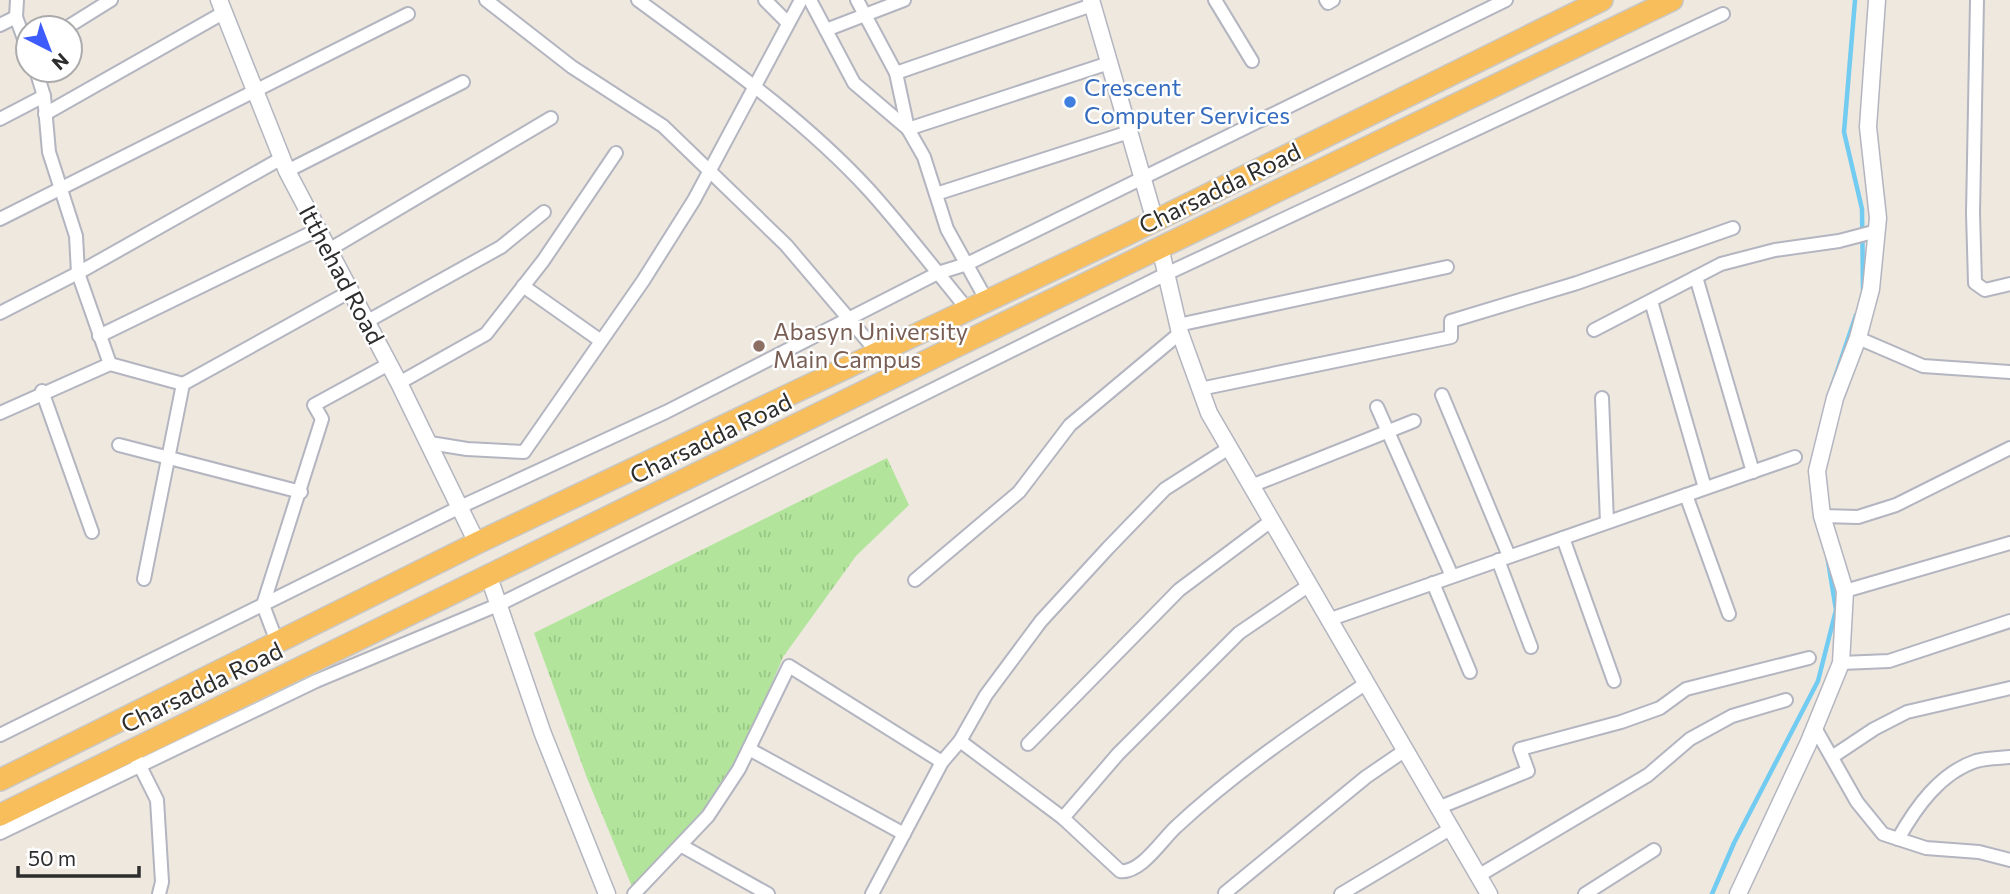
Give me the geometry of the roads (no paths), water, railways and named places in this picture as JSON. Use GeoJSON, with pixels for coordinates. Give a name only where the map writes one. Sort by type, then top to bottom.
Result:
{"type":"FeatureCollection","features":[{"type":"Feature","properties":{"kind":"highway","name":"Charsadda Road"},"geometry":{"type":"LineString","coordinates":[[0,780],[477,543],[1155,221],[1602,0]]}},
{"type":"Feature","properties":{"kind":"highway","name":"Charsadda Road"},"geometry":{"type":"LineString","coordinates":[[0,815],[136,758],[489,577],[1160,247],[1672,0]]}},
{"type":"Feature","properties":{"kind":"highway"},"geometry":{"type":"LineString","coordinates":[[681,445],[695,477]]}},
{"type":"Feature","properties":{"kind":"street"},"geometry":{"type":"LineString","coordinates":[[84,17],[111,0]]}},
{"type":"Feature","properties":{"kind":"street"},"geometry":{"type":"LineString","coordinates":[[486,0],[572,67],[663,126],[786,245],[877,352]]}},
{"type":"Feature","properties":{"kind":"street"},"geometry":{"type":"LineString","coordinates":[[638,0],[754,85],[868,190],[938,274],[978,305]]}},
{"type":"Feature","properties":{"kind":"street"},"geometry":{"type":"LineString","coordinates":[[765,0],[788,23]]}},
{"type":"Feature","properties":{"kind":"street"},"geometry":{"type":"LineString","coordinates":[[430,443],[467,449],[524,452],[665,246],[800,0]]}},
{"type":"Feature","properties":{"kind":"street"},"geometry":{"type":"LineString","coordinates":[[810,0],[854,83],[908,129]]}},
{"type":"Feature","properties":{"kind":"street"},"geometry":{"type":"LineString","coordinates":[[857,0],[863,16],[897,73],[908,129],[924,157],[947,229],[967,264],[978,305]]}},
{"type":"Feature","properties":{"kind":"street"},"geometry":{"type":"LineString","coordinates":[[826,30],[904,0]]}},
{"type":"Feature","properties":{"kind":"street"},"geometry":{"type":"LineString","coordinates":[[1215,0],[1252,61]]}},
{"type":"Feature","properties":{"kind":"street"},"geometry":{"type":"LineString","coordinates":[[1326,0],[1328,3],[1333,0]]}},
{"type":"Feature","properties":{"kind":"street"},"geometry":{"type":"LineString","coordinates":[[0,735],[460,507],[666,412],[938,274],[967,264],[1143,180],[1506,0]]}},
{"type":"Feature","properties":{"kind":"street"},"geometry":{"type":"LineString","coordinates":[[1738,894],[1815,728],[1841,663],[1845,591],[1822,516],[1817,471],[1835,398],[1858,338],[1871,289],[1875,232],[1868,127],[1877,0]]}},
{"type":"Feature","properties":{"kind":"street"},"geometry":{"type":"LineString","coordinates":[[1977,0],[1973,213],[1975,282],[1985,290],[2010,284]]}},
{"type":"Feature","properties":{"kind":"street"},"geometry":{"type":"LineString","coordinates":[[45,114],[220,3]]}},
{"type":"Feature","properties":{"kind":"street","name":"Itthehad Road"},"geometry":{"type":"LineString","coordinates":[[220,3],[284,165],[430,443],[477,543]]}},
{"type":"Feature","properties":{"kind":"street"},"geometry":{"type":"LineString","coordinates":[[897,73],[1092,3],[1155,221]]}},
{"type":"Feature","properties":{"kind":"street"},"geometry":{"type":"LineString","coordinates":[[0,219],[408,14]]}},
{"type":"Feature","properties":{"kind":"street"},"geometry":{"type":"LineString","coordinates":[[0,834],[136,758],[500,604],[1166,274],[1723,14]]}},
{"type":"Feature","properties":{"kind":"street"},"geometry":{"type":"LineString","coordinates":[[908,129],[1109,63]]}},
{"type":"Feature","properties":{"kind":"street"},"geometry":{"type":"LineString","coordinates":[[0,313],[284,165],[463,82]]}},
{"type":"Feature","properties":{"kind":"street"},"geometry":{"type":"LineString","coordinates":[[40,84],[44,96],[49,152],[76,236],[78,273],[110,363]]}},
{"type":"Feature","properties":{"kind":"street"},"geometry":{"type":"LineString","coordinates":[[0,119],[44,96]]}},
{"type":"Feature","properties":{"kind":"street"},"geometry":{"type":"LineString","coordinates":[[327,251],[551,118]]}},
{"type":"Feature","properties":{"kind":"street"},"geometry":{"type":"LineString","coordinates":[[936,194],[1129,132]]}},
{"type":"Feature","properties":{"kind":"street"},"geometry":{"type":"LineString","coordinates":[[399,383],[486,334],[616,153]]}},
{"type":"Feature","properties":{"kind":"street"},"geometry":{"type":"LineString","coordinates":[[366,322],[501,247],[544,212]]}},
{"type":"Feature","properties":{"kind":"street"},"geometry":{"type":"LineString","coordinates":[[1200,388],[1451,337],[1451,321],[1577,283],[1734,228]]}},
{"type":"Feature","properties":{"kind":"street"},"geometry":{"type":"LineString","coordinates":[[99,336],[317,230]]}},
{"type":"Feature","properties":{"kind":"street"},"geometry":{"type":"LineString","coordinates":[[1594,330],[1721,264],[1775,250],[1875,232]]}},
{"type":"Feature","properties":{"kind":"street"},"geometry":{"type":"LineString","coordinates":[[1160,247],[1179,329],[1209,413],[1489,894]]}},
{"type":"Feature","properties":{"kind":"street"},"geometry":{"type":"LineString","coordinates":[[915,580],[1019,492],[1070,425],[1179,329],[1447,267]]}},
{"type":"Feature","properties":{"kind":"street"},"geometry":{"type":"LineString","coordinates":[[1696,277],[1753,472]]}},
{"type":"Feature","properties":{"kind":"street"},"geometry":{"type":"LineString","coordinates":[[523,286],[601,341]]}},
{"type":"Feature","properties":{"kind":"street"},"geometry":{"type":"LineString","coordinates":[[0,413],[42,391],[110,363],[183,384],[349,292]]}},
{"type":"Feature","properties":{"kind":"street"},"geometry":{"type":"LineString","coordinates":[[1651,301],[1705,488]]}},
{"type":"Feature","properties":{"kind":"street"},"geometry":{"type":"LineString","coordinates":[[1858,338],[1923,366],[2010,372]]}},
{"type":"Feature","properties":{"kind":"street"},"geometry":{"type":"LineString","coordinates":[[277,642],[263,605],[322,419],[314,405],[389,364]]}},
{"type":"Feature","properties":{"kind":"street"},"geometry":{"type":"LineString","coordinates":[[144,579],[183,384]]}},
{"type":"Feature","properties":{"kind":"street"},"geometry":{"type":"LineString","coordinates":[[42,391],[92,532]]}},
{"type":"Feature","properties":{"kind":"street"},"geometry":{"type":"LineString","coordinates":[[1442,396],[1503,558],[1531,647]]}},
{"type":"Feature","properties":{"kind":"street"},"geometry":{"type":"LineString","coordinates":[[1602,398],[1607,522]]}},
{"type":"Feature","properties":{"kind":"street"},"geometry":{"type":"LineString","coordinates":[[1377,407],[1452,576]]}},
{"type":"Feature","properties":{"kind":"street"},"geometry":{"type":"LineString","coordinates":[[1251,486],[1414,421]]}},
{"type":"Feature","properties":{"kind":"street"},"geometry":{"type":"LineString","coordinates":[[119,445],[301,492]]}},
{"type":"Feature","properties":{"kind":"street"},"geometry":{"type":"LineString","coordinates":[[872,894],[942,762],[960,741],[986,695],[1041,621],[1165,489],[1229,448]]}},
{"type":"Feature","properties":{"kind":"street"},"geometry":{"type":"LineString","coordinates":[[1822,516],[1858,517],[1896,505],[2010,448]]}},
{"type":"Feature","properties":{"kind":"street"},"geometry":{"type":"LineString","coordinates":[[1328,620],[1795,457]]}},
{"type":"Feature","properties":{"kind":"street"},"geometry":{"type":"LineString","coordinates":[[1686,495],[1729,614]]}},
{"type":"Feature","properties":{"kind":"street"},"geometry":{"type":"LineString","coordinates":[[1028,744],[1179,590],[1271,521]]}},
{"type":"Feature","properties":{"kind":"street"},"geometry":{"type":"LineString","coordinates":[[1563,537],[1614,681]]}},
{"type":"Feature","properties":{"kind":"street"},"geometry":{"type":"LineString","coordinates":[[1845,591],[2010,543]]}},
{"type":"Feature","properties":{"kind":"street"},"geometry":{"type":"LineString","coordinates":[[489,577],[543,734],[607,894]]}},
{"type":"Feature","properties":{"kind":"street"},"geometry":{"type":"LineString","coordinates":[[1433,583],[1470,672]]}},
{"type":"Feature","properties":{"kind":"street"},"geometry":{"type":"LineString","coordinates":[[1063,818],[1118,754],[1239,633],[1308,586]]}},
{"type":"Feature","properties":{"kind":"street"},"geometry":{"type":"LineString","coordinates":[[1841,663],[1889,661],[2010,621]]}},
{"type":"Feature","properties":{"kind":"street"},"geometry":{"type":"LineString","coordinates":[[1438,808],[1528,771],[1520,749],[1621,722],[1660,708],[1686,689],[1810,659]]}},
{"type":"Feature","properties":{"kind":"street"},"geometry":{"type":"LineString","coordinates":[[634,894],[708,816],[749,749],[789,666],[942,762]]}},
{"type":"Feature","properties":{"kind":"street"},"geometry":{"type":"LineString","coordinates":[[960,741],[1063,818],[1120,872],[1132,870],[1177,826],[1254,759],[1365,684]]}},
{"type":"Feature","properties":{"kind":"street"},"geometry":{"type":"LineString","coordinates":[[1832,757],[1874,729],[1907,712],[2010,688]]}},
{"type":"Feature","properties":{"kind":"street"},"geometry":{"type":"LineString","coordinates":[[1478,876],[1648,775],[1690,739],[1732,716],[1786,699]]}},
{"type":"Feature","properties":{"kind":"street"},"geometry":{"type":"LineString","coordinates":[[1815,728],[1866,813],[1883,834],[1926,848],[1979,852],[2010,860]]}},
{"type":"Feature","properties":{"kind":"street"},"geometry":{"type":"LineString","coordinates":[[749,749],[904,834]]}},
{"type":"Feature","properties":{"kind":"street"},"geometry":{"type":"LineString","coordinates":[[1225,893],[1366,777],[1404,751]]}},
{"type":"Feature","properties":{"kind":"street"},"geometry":{"type":"LineString","coordinates":[[1898,839],[1913,812],[1941,781],[1977,761],[2010,757]]}},
{"type":"Feature","properties":{"kind":"street"},"geometry":{"type":"LineString","coordinates":[[136,758],[157,800],[162,882],[159,894]]}},
{"type":"Feature","properties":{"kind":"street"},"geometry":{"type":"LineString","coordinates":[[1341,894],[1450,829]]}},
{"type":"Feature","properties":{"kind":"street"},"geometry":{"type":"LineString","coordinates":[[682,846],[768,894]]}},
{"type":"Feature","properties":{"kind":"street"},"geometry":{"type":"LineString","coordinates":[[1585,894],[1654,850]]}},
{"type":"Feature","properties":{"kind":"waterway"},"geometry":{"type":"LineString","coordinates":[[1855,0],[1844,132],[1862,209],[1863,290]]}},
{"type":"Feature","properties":{"kind":"waterway"},"geometry":{"type":"LineString","coordinates":[[1831,389],[1856,315]]}},
{"type":"Feature","properties":{"kind":"waterway"},"geometry":{"type":"LineString","coordinates":[[1712,894],[1734,843],[1818,681],[1836,610],[1827,555]]}},
{"type":"Feature","properties":{"kind":"place","name":"Crescent Computer Services"},"geometry":{"type":"Point","coordinates":[1070,102]}},
{"type":"Feature","properties":{"kind":"place","name":"Abasyn University Main Campus"},"geometry":{"type":"Point","coordinates":[759,346]}}]}
